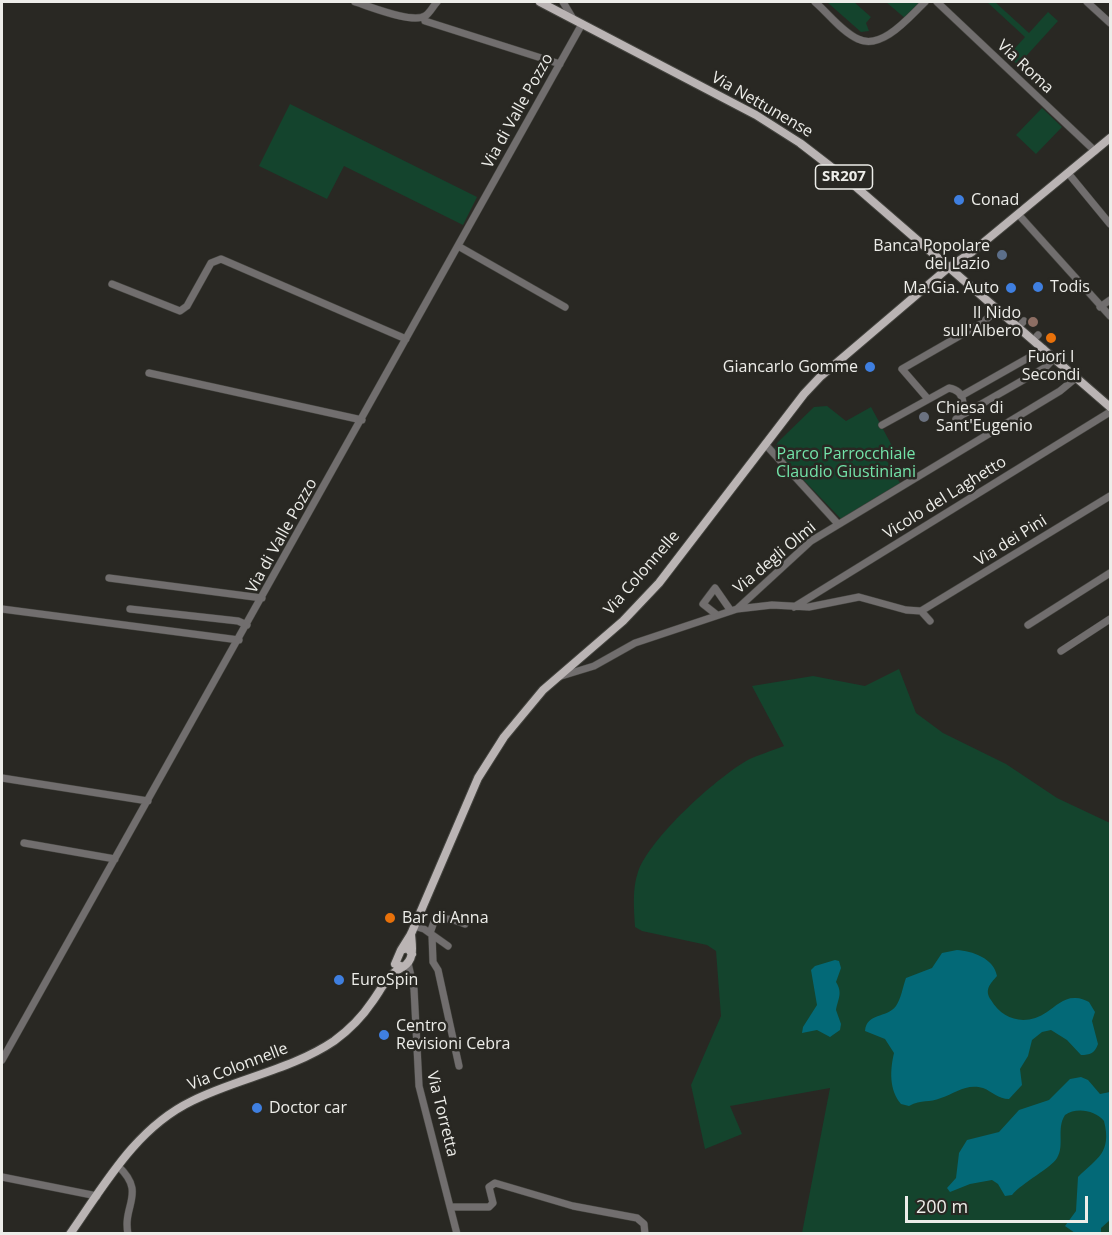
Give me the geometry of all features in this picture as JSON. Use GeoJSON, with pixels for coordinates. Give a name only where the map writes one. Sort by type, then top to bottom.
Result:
{"type":"FeatureCollection","features":[{"type":"Feature","properties":{"kind":"main road","name":"Via Nettunense"},"geometry":{"type":"LineString","coordinates":[[540,2],[786,133],[848,180],[1110,407]]}},
{"type":"Feature","properties":{"kind":"main road","name":"Via Colonnelle"},"geometry":{"type":"LineString","coordinates":[[400,966],[401,950],[412,930],[482,769],[515,723],[556,678],[619,625],[646,598],[820,377],[948,268],[1110,138]]}},
{"type":"Feature","properties":{"kind":"main road","name":"Via Colonnelle"},"geometry":{"type":"LineString","coordinates":[[70,1233],[118,1166],[150,1128],[181,1107],[207,1094],[298,1060],[334,1041],[359,1019],[412,954],[412,930]]}},
{"type":"Feature","properties":{"kind":"main road"},"geometry":{"type":"LineString","coordinates":[[401,950],[408,948],[412,954]]}},
{"type":"Feature","properties":{"kind":"street"},"geometry":{"type":"LineString","coordinates":[[355,2],[393,14],[418,18],[427,14],[437,2]]}},
{"type":"Feature","properties":{"kind":"street"},"geometry":{"type":"LineString","coordinates":[[563,2],[578,22]]}},
{"type":"Feature","properties":{"kind":"street"},"geometry":{"type":"LineString","coordinates":[[815,2],[854,37],[866,41],[895,29],[925,2]]}},
{"type":"Feature","properties":{"kind":"street","name":"Via Roma"},"geometry":{"type":"LineString","coordinates":[[937,2],[1095,151]]}},
{"type":"Feature","properties":{"kind":"street"},"geometry":{"type":"LineString","coordinates":[[1087,2],[1110,23]]}},
{"type":"Feature","properties":{"kind":"street"},"geometry":{"type":"LineString","coordinates":[[425,21],[560,64]]}},
{"type":"Feature","properties":{"kind":"street","name":"Via di Valle Pozzo"},"geometry":{"type":"LineString","coordinates":[[2,1060],[560,64],[578,22]]}},
{"type":"Feature","properties":{"kind":"street"},"geometry":{"type":"LineString","coordinates":[[1068,173],[1110,224]]}},
{"type":"Feature","properties":{"kind":"street"},"geometry":{"type":"LineString","coordinates":[[1018,214],[1110,316]]}},
{"type":"Feature","properties":{"kind":"street"},"geometry":{"type":"LineString","coordinates":[[458,246],[565,306]]}},
{"type":"Feature","properties":{"kind":"street"},"geometry":{"type":"LineString","coordinates":[[112,285],[180,310],[187,306],[211,263],[221,259],[406,339]]}},
{"type":"Feature","properties":{"kind":"street"},"geometry":{"type":"LineString","coordinates":[[1100,307],[1110,300]]}},
{"type":"Feature","properties":{"kind":"street"},"geometry":{"type":"LineString","coordinates":[[928,399],[902,369],[982,323],[997,310]]}},
{"type":"Feature","properties":{"kind":"street"},"geometry":{"type":"LineString","coordinates":[[961,396],[1044,349]]}},
{"type":"Feature","properties":{"kind":"street"},"geometry":{"type":"LineString","coordinates":[[882,425],[949,388],[956,390],[961,396],[963,407],[956,419],[1046,368],[1054,358]]}},
{"type":"Feature","properties":{"kind":"street"},"geometry":{"type":"LineString","coordinates":[[149,373],[362,420]]}},
{"type":"Feature","properties":{"kind":"street","name":"Via degli Olmi"},"geometry":{"type":"LineString","coordinates":[[734,610],[811,541],[1060,391],[1077,377]]}},
{"type":"Feature","properties":{"kind":"street","name":"Vicolo del Laghetto"},"geometry":{"type":"LineString","coordinates":[[794,607],[1110,412]]}},
{"type":"Feature","properties":{"kind":"street"},"geometry":{"type":"LineString","coordinates":[[765,444],[838,524]]}},
{"type":"Feature","properties":{"kind":"street","name":"Via dei Pini"},"geometry":{"type":"LineString","coordinates":[[921,610],[1110,496]]}},
{"type":"Feature","properties":{"kind":"street"},"geometry":{"type":"LineString","coordinates":[[1028,625],[1110,573]]}},
{"type":"Feature","properties":{"kind":"street"},"geometry":{"type":"LineString","coordinates":[[109,578],[262,598]]}},
{"type":"Feature","properties":{"kind":"street"},"geometry":{"type":"LineString","coordinates":[[717,615],[703,604],[715,588],[734,610]]}},
{"type":"Feature","properties":{"kind":"street"},"geometry":{"type":"LineString","coordinates":[[556,678],[594,666],[630,645],[734,610],[772,605],[812,607],[859,597],[921,610],[930,621]]}},
{"type":"Feature","properties":{"kind":"street"},"geometry":{"type":"LineString","coordinates":[[2,609],[239,640]]}},
{"type":"Feature","properties":{"kind":"street"},"geometry":{"type":"LineString","coordinates":[[130,609],[238,621],[247,625]]}},
{"type":"Feature","properties":{"kind":"street"},"geometry":{"type":"LineString","coordinates":[[1061,651],[1110,619]]}},
{"type":"Feature","properties":{"kind":"street"},"geometry":{"type":"LineString","coordinates":[[2,778],[148,801]]}},
{"type":"Feature","properties":{"kind":"street"},"geometry":{"type":"LineString","coordinates":[[24,843],[115,859]]}},
{"type":"Feature","properties":{"kind":"street"},"geometry":{"type":"LineString","coordinates":[[459,1066],[438,970],[433,962],[431,934],[434,922],[439,919],[465,924]]}},
{"type":"Feature","properties":{"kind":"street"},"geometry":{"type":"LineString","coordinates":[[412,930],[431,934],[448,946]]}},
{"type":"Feature","properties":{"kind":"street","name":"Via Torretta"},"geometry":{"type":"LineString","coordinates":[[400,966],[414,989],[419,1086],[457,1233]]}},
{"type":"Feature","properties":{"kind":"street"},"geometry":{"type":"LineString","coordinates":[[118,1166],[130,1178],[133,1191],[128,1233]]}},
{"type":"Feature","properties":{"kind":"street"},"geometry":{"type":"LineString","coordinates":[[2,1177],[96,1196]]}},
{"type":"Feature","properties":{"kind":"street"},"geometry":{"type":"LineString","coordinates":[[451,1207],[489,1207],[493,1203],[490,1185],[495,1183],[573,1206],[637,1218],[644,1224],[645,1233]]}},
{"type":"Feature","properties":{"kind":"green space"},"geometry":{"type":"Polygon","coordinates":[[[827,2],[854,2],[871,17],[866,23],[869,31],[861,32],[827,2]]]}},
{"type":"Feature","properties":{"kind":"green space"},"geometry":{"type":"Polygon","coordinates":[[[886,2],[921,2],[906,19],[886,2]]]}},
{"type":"Feature","properties":{"kind":"green space"},"geometry":{"type":"Polygon","coordinates":[[[987,2],[995,2],[1029,33],[1048,12],[1058,21],[1018,65],[1008,56],[1025,37],[987,2]]]}},
{"type":"Feature","properties":{"kind":"green space"},"geometry":{"type":"Polygon","coordinates":[[[290,104],[477,197],[463,225],[344,166],[327,199],[259,166],[290,104]]]}},
{"type":"Feature","properties":{"kind":"green space"},"geometry":{"type":"Polygon","coordinates":[[[1042,108],[1062,127],[1036,154],[1016,135],[1042,108]]]}},
{"type":"Feature","properties":{"kind":"green space","name":"Parco Parrocchiale Claudio Giustiniani"},"geometry":{"type":"Polygon","coordinates":[[[827,406],[846,421],[871,407],[897,455],[887,461],[900,483],[841,519],[774,449],[778,442],[814,407],[827,406]]]}},
{"type":"Feature","properties":{"kind":"green space"},"geometry":{"type":"Polygon","coordinates":[[[899,669],[916,713],[943,733],[1006,764],[1057,798],[1110,823],[1110,1233],[802,1233],[830,1088],[730,1106],[742,1134],[705,1149],[691,1085],[721,1016],[716,951],[707,945],[642,931],[635,927],[634,892],[638,872],[655,843],[669,827],[717,782],[746,761],[784,746],[752,686],[813,676],[865,686],[899,669]]]}},
{"type":"Feature","properties":{"kind":"water"},"geometry":{"type":"Polygon","coordinates":[[[957,950],[975,954],[992,964],[997,976],[989,987],[988,993],[996,1007],[1009,1017],[1032,1019],[1064,1000],[1072,998],[1089,1002],[1095,1012],[1092,1021],[1098,1044],[1095,1050],[1090,1054],[1081,1055],[1067,1040],[1051,1030],[1042,1032],[1032,1040],[1028,1056],[1020,1069],[1022,1085],[1009,1099],[999,1097],[983,1088],[972,1087],[909,1106],[901,1104],[894,1093],[891,1080],[894,1053],[885,1039],[865,1031],[866,1025],[873,1018],[887,1013],[896,1006],[906,978],[932,968],[942,953],[957,950]]]}},
{"type":"Feature","properties":{"kind":"water"},"geometry":{"type":"Polygon","coordinates":[[[839,961],[841,968],[836,982],[840,993],[836,1010],[841,1024],[840,1030],[830,1037],[817,1030],[802,1033],[803,1027],[817,1005],[811,970],[815,966],[839,961]]]}},
{"type":"Feature","properties":{"kind":"water"},"geometry":{"type":"Polygon","coordinates":[[[1081,1077],[1088,1080],[1100,1094],[1110,1092],[1110,1220],[1101,1228],[1101,1233],[1075,1233],[1065,1226],[1076,1211],[1078,1177],[1101,1154],[1106,1141],[1104,1121],[1091,1112],[1080,1110],[1065,1115],[1062,1120],[1057,1158],[1012,1195],[1005,1196],[998,1184],[992,1180],[970,1184],[950,1192],[947,1188],[956,1178],[959,1153],[967,1140],[999,1132],[1019,1110],[1049,1100],[1070,1079],[1081,1077]]]}},
{"type":"Feature","properties":{"kind":"place","name":"Conad"},"geometry":{"type":"Point","coordinates":[959,200]}},
{"type":"Feature","properties":{"kind":"place","name":"Banca Popolare del Lazio"},"geometry":{"type":"Point","coordinates":[1002,255]}},
{"type":"Feature","properties":{"kind":"place","name":"Todis"},"geometry":{"type":"Point","coordinates":[1038,287]}},
{"type":"Feature","properties":{"kind":"place","name":"Ma.Gia. Auto"},"geometry":{"type":"Point","coordinates":[1011,288]}},
{"type":"Feature","properties":{"kind":"place","name":"Il Nido sull'Albero"},"geometry":{"type":"Point","coordinates":[1033,322]}},
{"type":"Feature","properties":{"kind":"place","name":"Fuori I Secondi"},"geometry":{"type":"Point","coordinates":[1051,338]}},
{"type":"Feature","properties":{"kind":"place","name":"Giancarlo Gomme"},"geometry":{"type":"Point","coordinates":[870,367]}},
{"type":"Feature","properties":{"kind":"place","name":"Chiesa di Sant'Eugenio"},"geometry":{"type":"Point","coordinates":[924,417]}},
{"type":"Feature","properties":{"kind":"place","name":"Bar di Anna"},"geometry":{"type":"Point","coordinates":[390,918]}},
{"type":"Feature","properties":{"kind":"place","name":"EuroSpin"},"geometry":{"type":"Point","coordinates":[339,980]}},
{"type":"Feature","properties":{"kind":"place","name":"Centro Revisioni Cebra"},"geometry":{"type":"Point","coordinates":[384,1035]}},
{"type":"Feature","properties":{"kind":"place","name":"Doctor car"},"geometry":{"type":"Point","coordinates":[257,1108]}}]}
